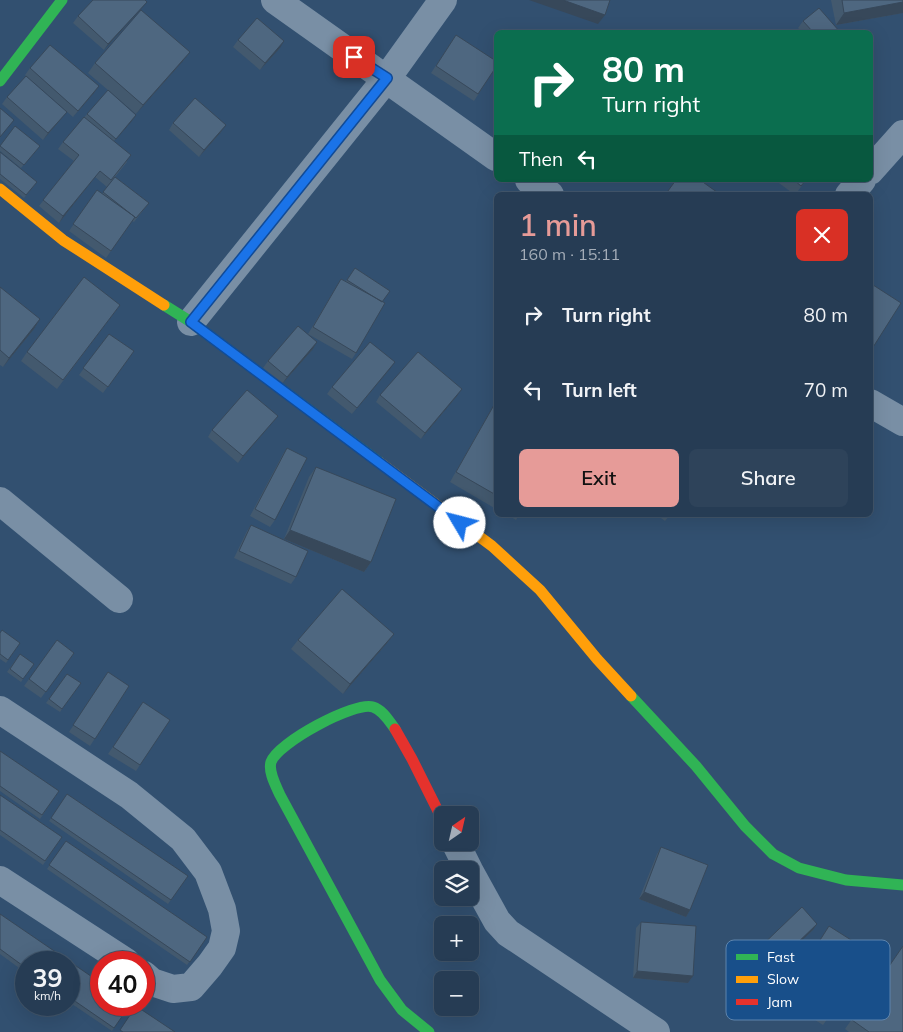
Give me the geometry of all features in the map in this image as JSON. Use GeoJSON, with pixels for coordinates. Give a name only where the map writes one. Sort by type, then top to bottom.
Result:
{"type":"FeatureCollection","features":[{"type":"Feature","properties":{"kind":"street"},"geometry":{"type":"LineString","coordinates":[[0,81],[62,0]]}},
{"type":"Feature","properties":{"kind":"street"},"geometry":{"type":"LineString","coordinates":[[275,0],[494,156]]}},
{"type":"Feature","properties":{"kind":"street"},"geometry":{"type":"LineString","coordinates":[[191,322],[387,78],[443,0]]}},
{"type":"Feature","properties":{"kind":"street"},"geometry":{"type":"LineString","coordinates":[[873,168],[903,134]]}},
{"type":"Feature","properties":{"kind":"street"},"geometry":{"type":"LineString","coordinates":[[532,182],[546,192]]}},
{"type":"Feature","properties":{"kind":"street"},"geometry":{"type":"LineString","coordinates":[[852,192],[860,182]]}},
{"type":"Feature","properties":{"kind":"street"},"geometry":{"type":"LineString","coordinates":[[0,189],[64,240],[121,279],[191,322],[492,546],[540,590],[597,659],[696,766],[745,826],[773,854],[799,868],[846,880],[903,885]]}},
{"type":"Feature","properties":{"kind":"street"},"geometry":{"type":"LineString","coordinates":[[873,405],[903,422]]}},
{"type":"Feature","properties":{"kind":"street"},"geometry":{"type":"LineString","coordinates":[[0,501],[119,600]]}},
{"type":"Feature","properties":{"kind":"street"},"geometry":{"type":"LineString","coordinates":[[428,1032],[402,1010],[380,980],[280,795],[271,772],[272,761],[280,748],[307,731],[359,707],[370,706],[379,709],[393,723],[435,806]]}},
{"type":"Feature","properties":{"kind":"street"},"geometry":{"type":"LineString","coordinates":[[0,710],[130,795],[184,839],[208,872],[222,909],[226,931],[222,948],[210,966],[191,987],[173,989],[155,983]]}},
{"type":"Feature","properties":{"kind":"street"},"geometry":{"type":"LineString","coordinates":[[0,880],[109,951]]}},
{"type":"Feature","properties":{"kind":"street"},"geometry":{"type":"LineString","coordinates":[[479,889],[497,921],[508,933],[656,1032]]}},
{"type":"Feature","properties":{"kind":"building"},"geometry":{"type":"Polygon","coordinates":[[[93,0],[145,0],[147,2],[108,44],[78,16],[93,0]]]}},
{"type":"Feature","properties":{"kind":"building"},"geometry":{"type":"Polygon","coordinates":[[[563,0],[610,0],[605,15],[563,0]]]}},
{"type":"Feature","properties":{"kind":"building"},"geometry":{"type":"Polygon","coordinates":[[[842,0],[903,0],[903,2],[844,13],[842,0]]]}},
{"type":"Feature","properties":{"kind":"building"},"geometry":{"type":"Polygon","coordinates":[[[819,8],[838,30],[811,30],[803,21],[819,8]]]}},
{"type":"Feature","properties":{"kind":"building"},"geometry":{"type":"Polygon","coordinates":[[[141,10],[190,52],[143,105],[95,63],[141,10]]]}},
{"type":"Feature","properties":{"kind":"building"},"geometry":{"type":"Polygon","coordinates":[[[257,18],[284,41],[265,63],[238,40],[257,18]]]}},
{"type":"Feature","properties":{"kind":"building"},"geometry":{"type":"Polygon","coordinates":[[[456,35],[494,60],[494,70],[478,94],[436,66],[456,35]]]}},
{"type":"Feature","properties":{"kind":"building"},"geometry":{"type":"Polygon","coordinates":[[[50,45],[99,86],[78,111],[30,68],[50,45]]]}},
{"type":"Feature","properties":{"kind":"building"},"geometry":{"type":"Polygon","coordinates":[[[26,76],[67,112],[48,133],[7,97],[26,76]]]}},
{"type":"Feature","properties":{"kind":"building"},"geometry":{"type":"Polygon","coordinates":[[[108,90],[136,115],[116,139],[87,114],[108,90]]]}},
{"type":"Feature","properties":{"kind":"building"},"geometry":{"type":"Polygon","coordinates":[[[195,98],[226,125],[204,150],[173,123],[195,98]]]}},
{"type":"Feature","properties":{"kind":"building"},"geometry":{"type":"Polygon","coordinates":[[[0,108],[14,120],[0,137],[0,108]]]}},
{"type":"Feature","properties":{"kind":"building"},"geometry":{"type":"Polygon","coordinates":[[[84,117],[131,155],[111,180],[100,171],[63,216],[43,200],[79,155],[63,142],[84,117]]]}},
{"type":"Feature","properties":{"kind":"building"},"geometry":{"type":"Polygon","coordinates":[[[15,126],[40,146],[24,165],[0,146],[15,126]]]}},
{"type":"Feature","properties":{"kind":"building"},"geometry":{"type":"Polygon","coordinates":[[[0,152],[37,182],[26,195],[0,174],[0,152]]]}},
{"type":"Feature","properties":{"kind":"building"},"geometry":{"type":"Polygon","coordinates":[[[115,177],[149,203],[136,218],[103,192],[115,177]]]}},
{"type":"Feature","properties":{"kind":"building"},"geometry":{"type":"Polygon","coordinates":[[[675,182],[703,182],[717,192],[667,192],[675,182]]]}},
{"type":"Feature","properties":{"kind":"building"},"geometry":{"type":"Polygon","coordinates":[[[796,182],[804,182],[801,186],[796,182]]]}},
{"type":"Feature","properties":{"kind":"building"},"geometry":{"type":"Polygon","coordinates":[[[97,190],[135,217],[111,251],[73,224],[97,190]]]}},
{"type":"Feature","properties":{"kind":"building"},"geometry":{"type":"Polygon","coordinates":[[[355,268],[390,291],[382,302],[347,280],[355,268]]]}},
{"type":"Feature","properties":{"kind":"building"},"geometry":{"type":"Polygon","coordinates":[[[84,277],[120,305],[63,380],[27,352],[84,277]]]}},
{"type":"Feature","properties":{"kind":"building"},"geometry":{"type":"Polygon","coordinates":[[[341,279],[385,303],[356,353],[313,327],[341,279]]]}},
{"type":"Feature","properties":{"kind":"building"},"geometry":{"type":"Polygon","coordinates":[[[873,285],[901,303],[873,347],[873,285]]]}},
{"type":"Feature","properties":{"kind":"building"},"geometry":{"type":"Polygon","coordinates":[[[0,287],[40,319],[9,358],[0,350],[0,287]]]}},
{"type":"Feature","properties":{"kind":"building"},"geometry":{"type":"Polygon","coordinates":[[[298,326],[317,342],[287,377],[268,361],[298,326]]]}},
{"type":"Feature","properties":{"kind":"building"},"geometry":{"type":"Polygon","coordinates":[[[109,334],[134,351],[108,387],[83,368],[109,334]]]}},
{"type":"Feature","properties":{"kind":"building"},"geometry":{"type":"Polygon","coordinates":[[[370,342],[395,362],[357,408],[332,387],[370,342]]]}},
{"type":"Feature","properties":{"kind":"building"},"geometry":{"type":"Polygon","coordinates":[[[418,352],[462,389],[425,433],[380,395],[418,352]]]}},
{"type":"Feature","properties":{"kind":"building"},"geometry":{"type":"Polygon","coordinates":[[[247,390],[278,416],[243,456],[212,430],[247,390]]]}},
{"type":"Feature","properties":{"kind":"building"},"geometry":{"type":"Polygon","coordinates":[[[494,405],[494,494],[456,472],[494,405]]]}},
{"type":"Feature","properties":{"kind":"building"},"geometry":{"type":"Polygon","coordinates":[[[287,448],[307,458],[275,520],[255,509],[287,448]]]}},
{"type":"Feature","properties":{"kind":"building"},"geometry":{"type":"Polygon","coordinates":[[[316,467],[396,499],[371,562],[290,530],[316,467]]]}},
{"type":"Feature","properties":{"kind":"building"},"geometry":{"type":"Polygon","coordinates":[[[251,525],[308,551],[296,577],[239,551],[251,525]]]}},
{"type":"Feature","properties":{"kind":"building"},"geometry":{"type":"Polygon","coordinates":[[[342,589],[394,634],[350,684],[298,640],[342,589]]]}},
{"type":"Feature","properties":{"kind":"building"},"geometry":{"type":"Polygon","coordinates":[[[2,630],[20,643],[8,660],[0,654],[0,633],[2,630]]]}},
{"type":"Feature","properties":{"kind":"building"},"geometry":{"type":"Polygon","coordinates":[[[57,640],[74,653],[46,692],[29,679],[57,640]]]}},
{"type":"Feature","properties":{"kind":"building"},"geometry":{"type":"Polygon","coordinates":[[[20,654],[34,664],[23,679],[10,669],[20,654]]]}},
{"type":"Feature","properties":{"kind":"building"},"geometry":{"type":"Polygon","coordinates":[[[108,672],[129,686],[95,739],[73,725],[108,672]]]}},
{"type":"Feature","properties":{"kind":"building"},"geometry":{"type":"Polygon","coordinates":[[[67,674],[81,683],[62,709],[49,699],[67,674]]]}},
{"type":"Feature","properties":{"kind":"building"},"geometry":{"type":"Polygon","coordinates":[[[143,702],[170,720],[140,765],[113,747],[143,702]]]}},
{"type":"Feature","properties":{"kind":"building"},"geometry":{"type":"Polygon","coordinates":[[[0,751],[59,791],[42,815],[0,786],[0,751]]]}},
{"type":"Feature","properties":{"kind":"building"},"geometry":{"type":"Polygon","coordinates":[[[67,794],[188,876],[171,900],[51,818],[67,794]]]}},
{"type":"Feature","properties":{"kind":"building"},"geometry":{"type":"Polygon","coordinates":[[[0,795],[62,837],[45,861],[0,830],[0,795]]]}},
{"type":"Feature","properties":{"kind":"building"},"geometry":{"type":"Polygon","coordinates":[[[66,841],[207,937],[190,962],[49,865],[66,841]]]}},
{"type":"Feature","properties":{"kind":"building"},"geometry":{"type":"Polygon","coordinates":[[[661,847],[708,865],[690,910],[644,892],[661,847]]]}},
{"type":"Feature","properties":{"kind":"building"},"geometry":{"type":"Polygon","coordinates":[[[802,907],[817,924],[800,940],[768,940],[802,907]]]}},
{"type":"Feature","properties":{"kind":"building"},"geometry":{"type":"Polygon","coordinates":[[[0,914],[54,951],[15,951],[15,960],[0,949],[0,914]]]}},
{"type":"Feature","properties":{"kind":"building"},"geometry":{"type":"Polygon","coordinates":[[[641,922],[696,926],[693,976],[637,971],[641,922]]]}},
{"type":"Feature","properties":{"kind":"building"},"geometry":{"type":"Polygon","coordinates":[[[829,926],[851,940],[820,940],[829,926]]]}},
{"type":"Feature","properties":{"kind":"building"},"geometry":{"type":"Polygon","coordinates":[[[903,946],[903,1032],[869,1032],[852,1020],[890,1020],[890,965],[903,946]]]}},
{"type":"Feature","properties":{"kind":"building"},"geometry":{"type":"Polygon","coordinates":[[[80,969],[90,975],[90,1011],[80,1005],[80,969]]]}},
{"type":"Feature","properties":{"kind":"building"},"geometry":{"type":"Polygon","coordinates":[[[97,1016],[122,1016],[114,1028],[97,1016]]]}},
{"type":"Feature","properties":{"kind":"building"},"geometry":{"type":"Polygon","coordinates":[[[129,1016],[151,1016],[175,1032],[123,1032],[120,1030],[129,1016]]]}},
{"type":"Feature","properties":{"kind":"traffic: fast"},"geometry":{"type":"LineString","coordinates":[[0,81],[62,0]]}},
{"type":"Feature","properties":{"kind":"traffic: fast"},"geometry":{"type":"LineString","coordinates":[[164,305],[191,322],[379,462]]}},
{"type":"Feature","properties":{"kind":"traffic: fast"},"geometry":{"type":"LineString","coordinates":[[631,696],[696,766],[745,826],[773,854],[799,868],[846,880],[903,885]]}},
{"type":"Feature","properties":{"kind":"traffic: fast"},"geometry":{"type":"LineString","coordinates":[[395,729],[386,716],[377,708],[364,707],[350,710],[301,735],[276,754],[270,766],[280,795],[380,980],[402,1010],[429,1032]]}},
{"type":"Feature","properties":{"kind":"traffic: slow"},"geometry":{"type":"LineString","coordinates":[[0,189],[63,240],[164,305]]}},
{"type":"Feature","properties":{"kind":"traffic: slow"},"geometry":{"type":"LineString","coordinates":[[379,462],[492,546],[540,590],[597,659],[631,696]]}},
{"type":"Feature","properties":{"kind":"traffic: jam"},"geometry":{"type":"LineString","coordinates":[[395,729],[436,806]]}},
{"type":"Feature","properties":{"kind":"route"},"geometry":{"type":"LineString","coordinates":[[354,57],[387,78],[191,322],[460,523]]}}]}
